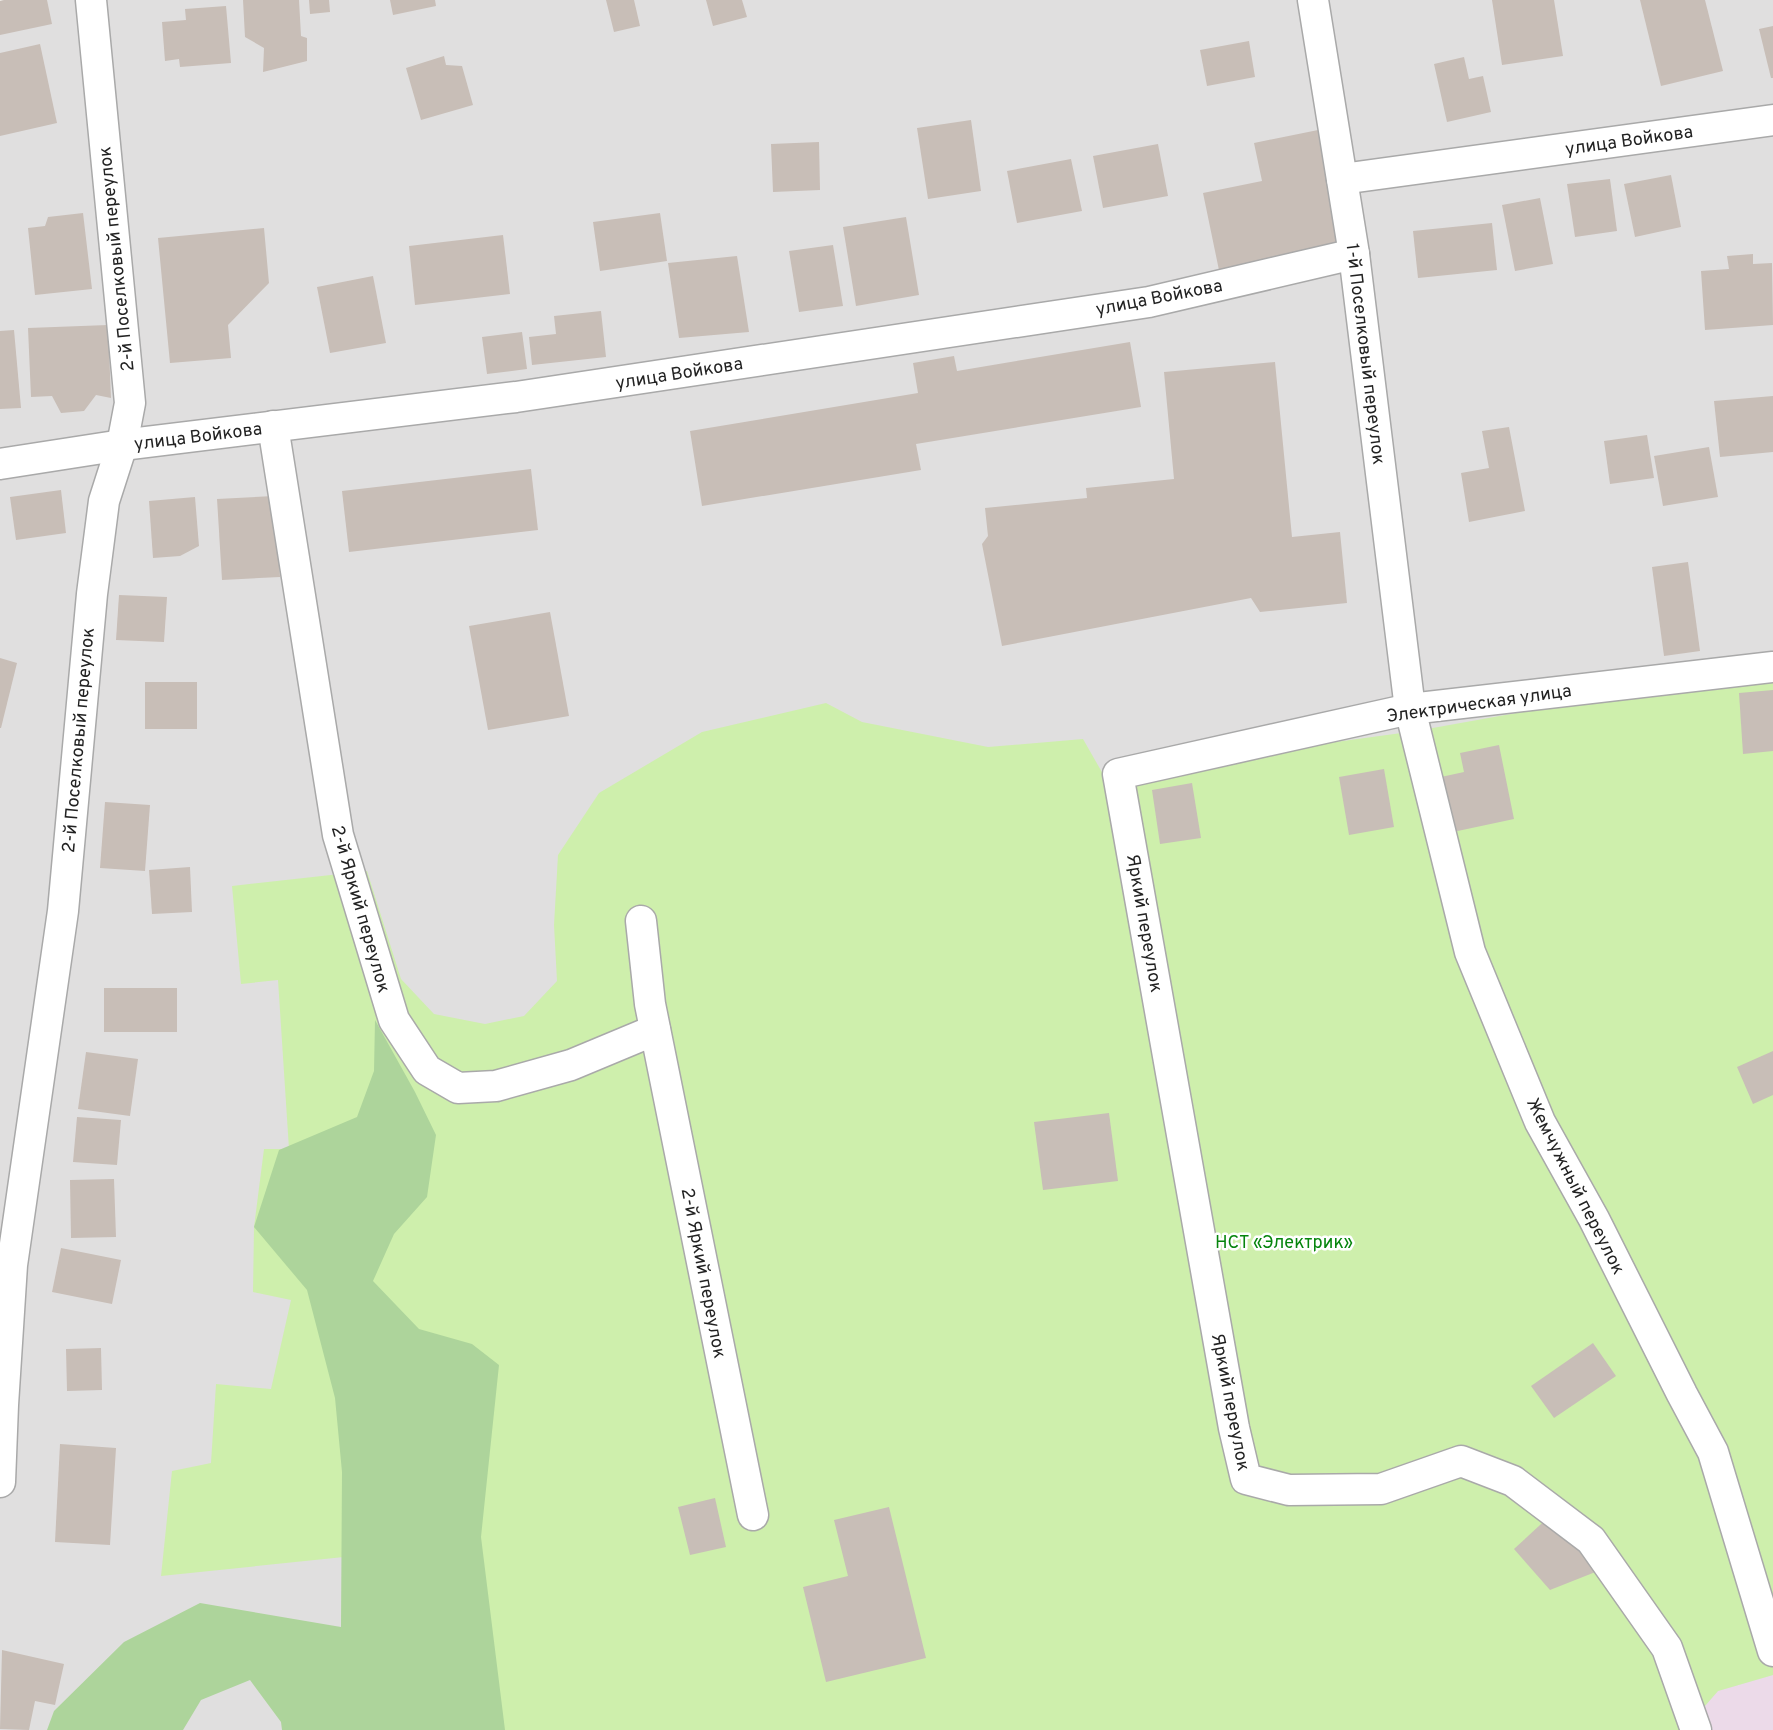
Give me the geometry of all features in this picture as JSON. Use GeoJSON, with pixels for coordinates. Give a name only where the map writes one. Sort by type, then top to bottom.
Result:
{"type":"FeatureCollection","features":[{"type":"Feature","properties":{"kind":"street","name":"2-й Поселковый переулок"},"geometry":{"type":"LineString","coordinates":[[0,1482],[6,1265],[63,910],[92,594],[104,501],[122,445],[130,403],[91,0]]}},
{"type":"Feature","properties":{"kind":"street","name":"1-й Поселковый переулок"},"geometry":{"type":"LineString","coordinates":[[1313,0],[1354,254],[1410,709]]}},
{"type":"Feature","properties":{"kind":"street","name":"улица Войкова"},"geometry":{"type":"LineString","coordinates":[[1342,179],[1773,120]]}},
{"type":"Feature","properties":{"kind":"street","name":"улица Войкова"},"geometry":{"type":"LineString","coordinates":[[0,464],[122,445],[516,397],[1149,302],[1354,254]]}},
{"type":"Feature","properties":{"kind":"street","name":"2-й Яркий переулок"},"geometry":{"type":"LineString","coordinates":[[273,426],[338,835],[394,1020],[428,1070],[458,1088],[496,1086],[571,1065],[655,1030]]}},
{"type":"Feature","properties":{"kind":"street","name":"Электрическая улица"},"geometry":{"type":"LineString","coordinates":[[1118,774],[1410,709],[1773,667]]}},
{"type":"Feature","properties":{"kind":"street","name":"Жемчужный переулок"},"geometry":{"type":"LineString","coordinates":[[1410,709],[1470,952],[1540,1122],[1594,1219],[1713,1452],[1773,1651]]}},
{"type":"Feature","properties":{"kind":"street","name":"Яркий переулок"},"geometry":{"type":"LineString","coordinates":[[1118,774],[1234,1428],[1246,1479],[1289,1490],[1381,1489],[1461,1461],[1513,1481],[1591,1540],[1667,1648],[1696,1730]]}},
{"type":"Feature","properties":{"kind":"street","name":"2-й Яркий переулок"},"geometry":{"type":"LineString","coordinates":[[641,921],[650,1004],[753,1515]]}},
{"type":"Feature","properties":{"kind":"shaded area"},"geometry":{"type":"Polygon","coordinates":[[[1773,0],[1773,1712],[1704,1730],[0,1730],[0,1],[1773,0]]]}},
{"type":"Feature","properties":{"kind":"shaded area"},"geometry":{"type":"Polygon","coordinates":[[[1773,1675],[1773,1730],[1684,1730],[1718,1691],[1773,1675]]]}},
{"type":"Feature","properties":{"kind":"green space","name":"НСТ «Электрик»"},"geometry":{"type":"Polygon","coordinates":[[[1773,667],[1773,1675],[1718,1691],[1684,1730],[485,1730],[441,1547],[161,1576],[172,1471],[211,1463],[216,1384],[271,1389],[291,1300],[253,1292],[254,1227],[264,1149],[289,1149],[278,980],[241,984],[232,886],[367,871],[401,979],[434,1014],[485,1024],[524,1016],[557,981],[554,925],[558,855],[599,793],[702,732],[826,703],[862,722],[988,747],[1083,739],[1103,774],[1416,731],[1773,667]]]}},
{"type":"Feature","properties":{"kind":"green space"},"geometry":{"type":"Polygon","coordinates":[[[375,1020],[436,1135],[427,1197],[394,1234],[373,1281],[419,1329],[472,1344],[499,1365],[481,1537],[505,1730],[282,1730],[281,1722],[250,1680],[201,1700],[183,1730],[47,1730],[54,1711],[124,1642],[200,1603],[341,1627],[342,1472],[335,1398],[307,1290],[254,1227],[279,1150],[357,1117],[374,1071],[375,1020]]]}},
{"type":"Feature","properties":{"kind":"building"},"geometry":{"type":"Polygon","coordinates":[[[47,0],[52,24],[0,35],[0,1],[47,0]]]}},
{"type":"Feature","properties":{"kind":"building"},"geometry":{"type":"Polygon","coordinates":[[[243,0],[299,0],[301,36],[307,38],[307,61],[263,72],[264,48],[245,37],[243,0]]]}},
{"type":"Feature","properties":{"kind":"building"},"geometry":{"type":"Polygon","coordinates":[[[309,0],[329,0],[330,12],[310,14],[309,0]]]}},
{"type":"Feature","properties":{"kind":"building"},"geometry":{"type":"Polygon","coordinates":[[[390,0],[435,0],[436,6],[393,15],[390,0]]]}},
{"type":"Feature","properties":{"kind":"building"},"geometry":{"type":"Polygon","coordinates":[[[606,0],[634,0],[640,26],[614,32],[606,0]]]}},
{"type":"Feature","properties":{"kind":"building"},"geometry":{"type":"Polygon","coordinates":[[[706,0],[742,0],[747,17],[713,26],[706,0]]]}},
{"type":"Feature","properties":{"kind":"building"},"geometry":{"type":"Polygon","coordinates":[[[1492,0],[1554,0],[1563,56],[1502,65],[1492,0]]]}},
{"type":"Feature","properties":{"kind":"building"},"geometry":{"type":"Polygon","coordinates":[[[1640,0],[1705,0],[1723,71],[1661,86],[1640,0]]]}},
{"type":"Feature","properties":{"kind":"building"},"geometry":{"type":"Polygon","coordinates":[[[226,6],[231,63],[180,67],[179,59],[165,61],[162,22],[186,20],[185,9],[226,6]]]}},
{"type":"Feature","properties":{"kind":"building"},"geometry":{"type":"Polygon","coordinates":[[[1773,26],[1773,78],[1771,78],[1759,29],[1773,26]]]}},
{"type":"Feature","properties":{"kind":"building"},"geometry":{"type":"Polygon","coordinates":[[[1249,41],[1255,77],[1207,86],[1200,50],[1249,41]]]}},
{"type":"Feature","properties":{"kind":"building"},"geometry":{"type":"Polygon","coordinates":[[[40,44],[57,123],[0,136],[0,53],[40,44]]]}},
{"type":"Feature","properties":{"kind":"building"},"geometry":{"type":"Polygon","coordinates":[[[444,56],[446,65],[462,66],[473,105],[421,120],[406,68],[444,56]]]}},
{"type":"Feature","properties":{"kind":"building"},"geometry":{"type":"Polygon","coordinates":[[[1464,57],[1469,79],[1483,76],[1491,112],[1447,122],[1434,64],[1464,57]]]}},
{"type":"Feature","properties":{"kind":"building"},"geometry":{"type":"Polygon","coordinates":[[[971,120],[981,191],[928,199],[917,128],[971,120]]]}},
{"type":"Feature","properties":{"kind":"building"},"geometry":{"type":"Polygon","coordinates":[[[1323,129],[1348,250],[1220,275],[1203,193],[1262,181],[1254,143],[1323,129]]]}},
{"type":"Feature","properties":{"kind":"building"},"geometry":{"type":"Polygon","coordinates":[[[819,142],[820,190],[773,192],[771,144],[819,142]]]}},
{"type":"Feature","properties":{"kind":"building"},"geometry":{"type":"Polygon","coordinates":[[[1158,144],[1168,196],[1103,208],[1093,156],[1158,144]]]}},
{"type":"Feature","properties":{"kind":"building"},"geometry":{"type":"Polygon","coordinates":[[[1071,159],[1082,211],[1017,223],[1007,171],[1071,159]]]}},
{"type":"Feature","properties":{"kind":"building"},"geometry":{"type":"Polygon","coordinates":[[[1671,175],[1681,227],[1635,237],[1624,184],[1671,175]]]}},
{"type":"Feature","properties":{"kind":"building"},"geometry":{"type":"Polygon","coordinates":[[[1610,179],[1617,231],[1575,237],[1567,184],[1610,179]]]}},
{"type":"Feature","properties":{"kind":"building"},"geometry":{"type":"Polygon","coordinates":[[[1540,198],[1553,264],[1515,271],[1502,205],[1540,198]]]}},
{"type":"Feature","properties":{"kind":"building"},"geometry":{"type":"Polygon","coordinates":[[[83,213],[92,289],[35,295],[28,228],[45,226],[48,217],[83,213]]]}},
{"type":"Feature","properties":{"kind":"building"},"geometry":{"type":"Polygon","coordinates":[[[660,213],[667,261],[600,271],[593,222],[660,213]]]}},
{"type":"Feature","properties":{"kind":"building"},"geometry":{"type":"Polygon","coordinates":[[[906,217],[919,295],[856,306],[843,227],[906,217]]]}},
{"type":"Feature","properties":{"kind":"building"},"geometry":{"type":"Polygon","coordinates":[[[1492,223],[1497,270],[1418,278],[1413,231],[1492,223]]]}},
{"type":"Feature","properties":{"kind":"building"},"geometry":{"type":"Polygon","coordinates":[[[264,228],[269,283],[228,325],[231,358],[170,363],[158,238],[264,228]]]}},
{"type":"Feature","properties":{"kind":"building"},"geometry":{"type":"Polygon","coordinates":[[[503,235],[510,294],[415,305],[409,246],[503,235]]]}},
{"type":"Feature","properties":{"kind":"building"},"geometry":{"type":"Polygon","coordinates":[[[833,245],[843,306],[799,312],[789,251],[833,245]]]}},
{"type":"Feature","properties":{"kind":"building"},"geometry":{"type":"Polygon","coordinates":[[[1753,254],[1753,264],[1772,263],[1773,325],[1705,330],[1701,271],[1729,269],[1727,256],[1753,254]]]}},
{"type":"Feature","properties":{"kind":"building"},"geometry":{"type":"Polygon","coordinates":[[[737,256],[749,332],[679,338],[668,263],[737,256]]]}},
{"type":"Feature","properties":{"kind":"building"},"geometry":{"type":"Polygon","coordinates":[[[373,276],[386,343],[330,353],[317,287],[373,276]]]}},
{"type":"Feature","properties":{"kind":"building"},"geometry":{"type":"Polygon","coordinates":[[[601,311],[606,357],[532,365],[529,337],[556,334],[554,316],[601,311]]]}},
{"type":"Feature","properties":{"kind":"building"},"geometry":{"type":"Polygon","coordinates":[[[108,325],[111,398],[96,395],[84,411],[61,413],[52,396],[31,397],[28,328],[108,325]]]}},
{"type":"Feature","properties":{"kind":"building"},"geometry":{"type":"Polygon","coordinates":[[[14,330],[21,408],[0,409],[0,331],[14,330]]]}},
{"type":"Feature","properties":{"kind":"building"},"geometry":{"type":"Polygon","coordinates":[[[522,332],[527,369],[487,374],[482,337],[522,332]]]}},
{"type":"Feature","properties":{"kind":"building"},"geometry":{"type":"Polygon","coordinates":[[[1130,342],[1141,407],[916,444],[921,470],[702,506],[690,431],[918,393],[913,363],[954,356],[957,371],[1130,342]]]}},
{"type":"Feature","properties":{"kind":"building"},"geometry":{"type":"Polygon","coordinates":[[[1275,362],[1292,537],[1340,532],[1347,603],[1260,612],[1251,598],[1002,646],[982,544],[988,536],[985,508],[1087,498],[1086,488],[1174,479],[1164,372],[1275,362]]]}},
{"type":"Feature","properties":{"kind":"building"},"geometry":{"type":"Polygon","coordinates":[[[1773,396],[1773,452],[1720,457],[1714,401],[1773,396]]]}},
{"type":"Feature","properties":{"kind":"building"},"geometry":{"type":"Polygon","coordinates":[[[1509,427],[1525,511],[1469,522],[1461,473],[1489,468],[1482,431],[1509,427]]]}},
{"type":"Feature","properties":{"kind":"building"},"geometry":{"type":"Polygon","coordinates":[[[1647,435],[1654,478],[1610,484],[1604,441],[1647,435]]]}},
{"type":"Feature","properties":{"kind":"building"},"geometry":{"type":"Polygon","coordinates":[[[1709,447],[1718,497],[1663,506],[1654,456],[1709,447]]]}},
{"type":"Feature","properties":{"kind":"building"},"geometry":{"type":"Polygon","coordinates":[[[531,469],[538,530],[349,552],[342,491],[531,469]]]}},
{"type":"Feature","properties":{"kind":"building"},"geometry":{"type":"Polygon","coordinates":[[[61,490],[66,533],[16,540],[10,497],[61,490]]]}},
{"type":"Feature","properties":{"kind":"building"},"geometry":{"type":"Polygon","coordinates":[[[274,496],[280,577],[222,580],[217,499],[274,496]]]}},
{"type":"Feature","properties":{"kind":"building"},"geometry":{"type":"Polygon","coordinates":[[[195,497],[199,546],[180,556],[153,558],[149,501],[195,497]]]}},
{"type":"Feature","properties":{"kind":"building"},"geometry":{"type":"Polygon","coordinates":[[[1688,562],[1700,651],[1664,656],[1652,567],[1688,562]]]}},
{"type":"Feature","properties":{"kind":"building"},"geometry":{"type":"Polygon","coordinates":[[[119,595],[167,597],[164,642],[116,640],[119,595]]]}},
{"type":"Feature","properties":{"kind":"building"},"geometry":{"type":"Polygon","coordinates":[[[550,612],[569,716],[488,730],[469,626],[550,612]]]}},
{"type":"Feature","properties":{"kind":"building"},"geometry":{"type":"Polygon","coordinates":[[[0,658],[17,663],[1,728],[0,728],[0,658]]]}},
{"type":"Feature","properties":{"kind":"building"},"geometry":{"type":"Polygon","coordinates":[[[145,682],[197,682],[197,729],[145,729],[145,682]]]}},
{"type":"Feature","properties":{"kind":"building"},"geometry":{"type":"Polygon","coordinates":[[[1773,690],[1773,751],[1743,754],[1739,693],[1773,690]]]}},
{"type":"Feature","properties":{"kind":"building"},"geometry":{"type":"Polygon","coordinates":[[[1499,745],[1514,819],[1453,832],[1441,777],[1464,772],[1460,753],[1499,745]]]}},
{"type":"Feature","properties":{"kind":"building"},"geometry":{"type":"Polygon","coordinates":[[[1384,769],[1394,827],[1349,835],[1339,777],[1384,769]]]}},
{"type":"Feature","properties":{"kind":"building"},"geometry":{"type":"Polygon","coordinates":[[[1192,783],[1201,838],[1160,844],[1152,790],[1192,783]]]}},
{"type":"Feature","properties":{"kind":"building"},"geometry":{"type":"Polygon","coordinates":[[[105,802],[150,805],[145,871],[100,868],[105,802]]]}},
{"type":"Feature","properties":{"kind":"building"},"geometry":{"type":"Polygon","coordinates":[[[190,867],[192,912],[152,914],[149,870],[190,867]]]}},
{"type":"Feature","properties":{"kind":"building"},"geometry":{"type":"Polygon","coordinates":[[[104,988],[177,988],[177,1032],[104,1032],[104,988]]]}},
{"type":"Feature","properties":{"kind":"building"},"geometry":{"type":"Polygon","coordinates":[[[1773,1051],[1773,1095],[1753,1104],[1737,1067],[1773,1051]]]}},
{"type":"Feature","properties":{"kind":"building"},"geometry":{"type":"Polygon","coordinates":[[[86,1052],[138,1059],[130,1116],[78,1109],[86,1052]]]}},
{"type":"Feature","properties":{"kind":"building"},"geometry":{"type":"Polygon","coordinates":[[[1109,1113],[1118,1181],[1043,1190],[1034,1122],[1109,1113]]]}},
{"type":"Feature","properties":{"kind":"building"},"geometry":{"type":"Polygon","coordinates":[[[77,1117],[121,1120],[117,1165],[73,1162],[77,1117]]]}},
{"type":"Feature","properties":{"kind":"building"},"geometry":{"type":"Polygon","coordinates":[[[114,1179],[116,1237],[71,1238],[70,1180],[114,1179]]]}},
{"type":"Feature","properties":{"kind":"building"},"geometry":{"type":"Polygon","coordinates":[[[61,1248],[121,1260],[112,1304],[52,1292],[61,1248]]]}},
{"type":"Feature","properties":{"kind":"building"},"geometry":{"type":"Polygon","coordinates":[[[1593,1343],[1616,1376],[1554,1418],[1531,1386],[1593,1343]]]}},
{"type":"Feature","properties":{"kind":"building"},"geometry":{"type":"Polygon","coordinates":[[[101,1348],[102,1390],[67,1391],[66,1349],[101,1348]]]}},
{"type":"Feature","properties":{"kind":"building"},"geometry":{"type":"Polygon","coordinates":[[[60,1444],[116,1448],[110,1545],[55,1542],[60,1444]]]}},
{"type":"Feature","properties":{"kind":"building"},"geometry":{"type":"Polygon","coordinates":[[[715,1498],[726,1547],[690,1555],[678,1507],[715,1498]]]}},
{"type":"Feature","properties":{"kind":"building"},"geometry":{"type":"Polygon","coordinates":[[[889,1507],[926,1658],[826,1682],[803,1587],[848,1576],[834,1520],[889,1507]]]}},
{"type":"Feature","properties":{"kind":"building"},"geometry":{"type":"Polygon","coordinates":[[[1553,1513],[1603,1569],[1550,1590],[1514,1549],[1553,1513]]]}},
{"type":"Feature","properties":{"kind":"building"},"geometry":{"type":"Polygon","coordinates":[[[2,1650],[64,1664],[55,1705],[35,1701],[29,1730],[0,1729],[2,1650]]]}}]}
